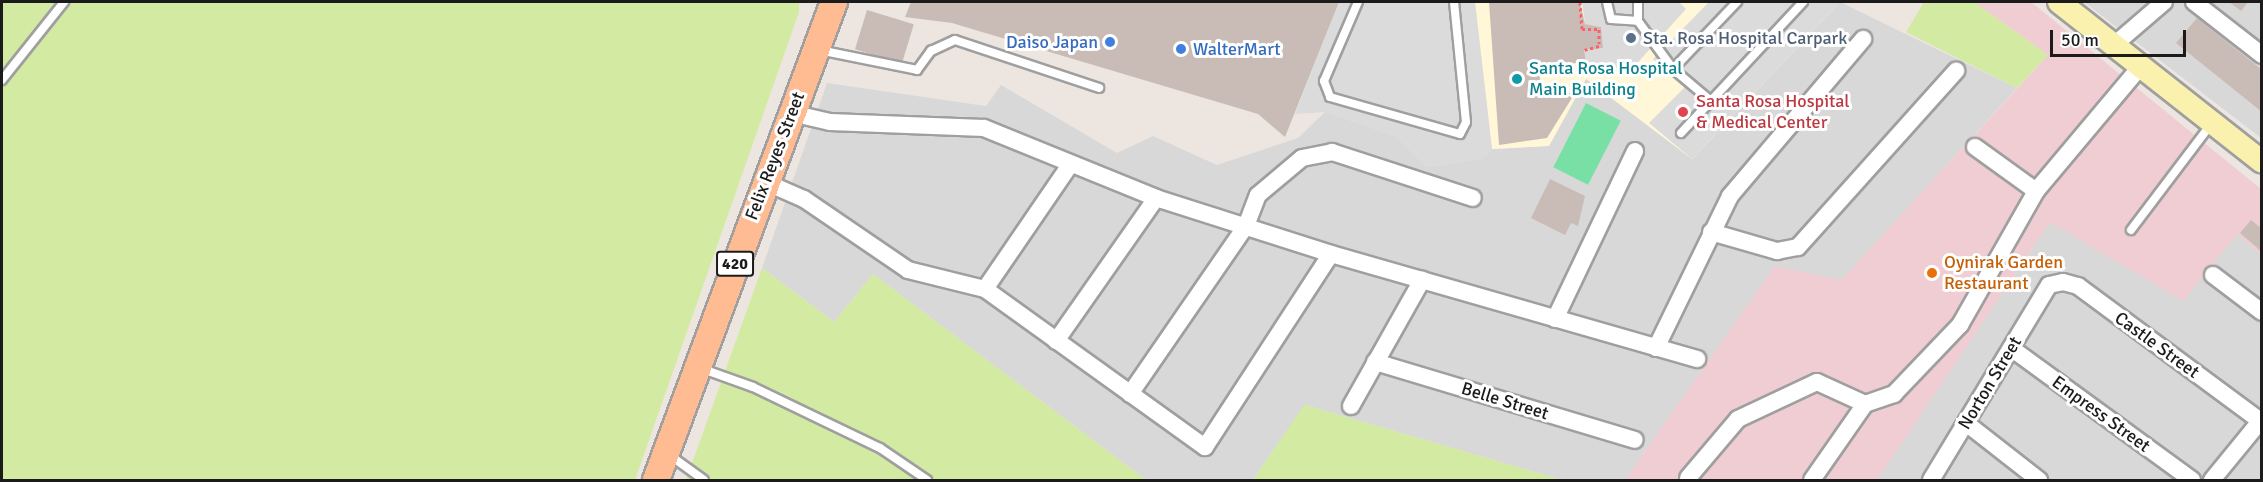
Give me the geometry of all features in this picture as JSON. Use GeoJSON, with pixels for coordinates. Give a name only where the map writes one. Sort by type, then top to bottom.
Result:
{"type":"FeatureCollection","features":[{"type":"Feature","properties":{"kind":"main road","name":"Felix Reyes Street"},"geometry":{"type":"LineString","coordinates":[[656,480],[791,112],[834,2]]}},
{"type":"Feature","properties":{"kind":"street"},"geometry":{"type":"LineString","coordinates":[[2059,2],[2262,162]]}},
{"type":"Feature","properties":{"kind":"street"},"geometry":{"type":"LineString","coordinates":[[2114,45],[2164,2]]}},
{"type":"Feature","properties":{"kind":"street"},"geometry":{"type":"LineString","coordinates":[[2194,2],[2262,55]]}},
{"type":"Feature","properties":{"kind":"street"},"geometry":{"type":"LineString","coordinates":[[1656,348],[1730,196],[1863,39]]}},
{"type":"Feature","properties":{"kind":"street"},"geometry":{"type":"LineString","coordinates":[[1812,480],[1865,404],[1894,394],[1960,325],[2036,191],[2141,66]]}},
{"type":"Feature","properties":{"kind":"street"},"geometry":{"type":"LineString","coordinates":[[1711,232],[1778,251],[1798,247],[1956,71]]}},
{"type":"Feature","properties":{"kind":"street"},"geometry":{"type":"LineString","coordinates":[[791,112],[830,122],[984,128],[1070,165],[1156,198],[1331,254],[1697,359]]}},
{"type":"Feature","properties":{"kind":"street"},"geometry":{"type":"LineString","coordinates":[[1975,147],[2036,191]]}},
{"type":"Feature","properties":{"kind":"street"},"geometry":{"type":"LineString","coordinates":[[1555,319],[1635,151]]}},
{"type":"Feature","properties":{"kind":"street"},"geometry":{"type":"LineString","coordinates":[[1130,394],[1246,226],[1258,195],[1302,159],[1332,152],[1473,198]]}},
{"type":"Feature","properties":{"kind":"street"},"geometry":{"type":"LineString","coordinates":[[985,289],[1070,165]]}},
{"type":"Feature","properties":{"kind":"street"},"geometry":{"type":"LineString","coordinates":[[765,182],[804,199],[908,270],[985,289],[1205,447],[1331,254]]}},
{"type":"Feature","properties":{"kind":"street"},"geometry":{"type":"LineString","coordinates":[[1056,341],[1156,198]]}},
{"type":"Feature","properties":{"kind":"street"},"geometry":{"type":"LineString","coordinates":[[2213,275],[2262,312]]}},
{"type":"Feature","properties":{"kind":"street"},"geometry":{"type":"LineString","coordinates":[[1351,406],[1422,280]]}},
{"type":"Feature","properties":{"kind":"street","name":"Castle Street"},"geometry":{"type":"LineString","coordinates":[[2049,285],[2063,282],[2078,286],[2261,421]]}},
{"type":"Feature","properties":{"kind":"street","name":"Norton Street"},"geometry":{"type":"LineString","coordinates":[[1931,480],[2049,285]]}},
{"type":"Feature","properties":{"kind":"street","name":"Empress Street"},"geometry":{"type":"LineString","coordinates":[[2010,348],[2192,480]]}},
{"type":"Feature","properties":{"kind":"street","name":"Belle Street"},"geometry":{"type":"LineString","coordinates":[[1375,362],[1635,440]]}},
{"type":"Feature","properties":{"kind":"street"},"geometry":{"type":"LineString","coordinates":[[1688,478],[1738,419],[1817,382],[1865,404]]}},
{"type":"Feature","properties":{"kind":"street"},"geometry":{"type":"LineString","coordinates":[[2212,480],[2261,421]]}},
{"type":"Feature","properties":{"kind":"street"},"geometry":{"type":"LineString","coordinates":[[1966,423],[2039,480]]}},
{"type":"Feature","properties":{"kind":"lane"},"geometry":{"type":"LineString","coordinates":[[2,80],[64,2]]}},
{"type":"Feature","properties":{"kind":"lane"},"geometry":{"type":"LineString","coordinates":[[1358,2],[1324,81],[1330,97],[1460,134],[1466,122],[1454,2]]}},
{"type":"Feature","properties":{"kind":"lane"},"geometry":{"type":"LineString","coordinates":[[1607,2],[1611,19],[1638,21]]}},
{"type":"Feature","properties":{"kind":"lane"},"geometry":{"type":"LineString","coordinates":[[1638,2],[1638,21],[1673,69],[1711,101]]}},
{"type":"Feature","properties":{"kind":"lane"},"geometry":{"type":"LineString","coordinates":[[1673,69],[1737,2]]}},
{"type":"Feature","properties":{"kind":"lane"},"geometry":{"type":"LineString","coordinates":[[1681,134],[1803,2]]}},
{"type":"Feature","properties":{"kind":"lane"},"geometry":{"type":"LineString","coordinates":[[816,49],[917,70],[931,51],[955,40],[1099,88]]}},
{"type":"Feature","properties":{"kind":"lane"},"geometry":{"type":"LineString","coordinates":[[2131,230],[2212,123]]}},
{"type":"Feature","properties":{"kind":"lane"},"geometry":{"type":"LineString","coordinates":[[697,367],[753,387],[880,448],[927,480]]}},
{"type":"Feature","properties":{"kind":"lane"},"geometry":{"type":"LineString","coordinates":[[666,452],[704,480]]}},
{"type":"Feature","properties":{"kind":"path"},"geometry":{"type":"LineString","coordinates":[[1580,2],[1582,29],[1599,28],[1599,46],[1584,50]]}},
{"type":"Feature","properties":{"kind":"shaded area"},"geometry":{"type":"Polygon","coordinates":[[[1339,2],[1475,2],[1492,149],[1483,158],[1427,167],[1396,136],[1325,112],[1295,114],[1339,2]]]}},
{"type":"Feature","properties":{"kind":"shaded area","name":"Santa Rosa Hospital & Medical Center"},"geometry":{"type":"Polygon","coordinates":[[[1475,2],[1840,2],[1692,159],[1586,79],[1549,146],[1492,149],[1475,2]]]}},
{"type":"Feature","properties":{"kind":"shaded area","name":"Sta. Rosa Hospital Carpark"},"geometry":{"type":"Polygon","coordinates":[[[1582,2],[1679,2],[1686,9],[1631,70],[1582,63],[1584,50],[1603,48],[1601,27],[1585,24],[1582,2]]]}},
{"type":"Feature","properties":{"kind":"shaded area"},"geometry":{"type":"Polygon","coordinates":[[[1709,2],[1840,2],[1692,159],[1649,123],[1688,84],[1653,59],[1709,2]]]}},
{"type":"Feature","properties":{"kind":"shaded area"},"geometry":{"type":"Polygon","coordinates":[[[1840,2],[2017,88],[1841,281],[1775,266],[1625,480],[1562,480],[1305,405],[1253,480],[1146,480],[873,274],[834,322],[762,268],[827,83],[986,106],[1001,85],[1117,153],[1153,136],[1217,165],[1298,138],[1325,112],[1396,136],[1427,167],[1483,158],[1492,149],[1549,146],[1586,78],[1692,159],[1840,2]]]}},
{"type":"Feature","properties":{"kind":"shaded area","name":"Oynirak Garden Restaurant"},"geometry":{"type":"Polygon","coordinates":[[[1974,2],[2031,2],[2261,189],[2261,254],[2237,234],[2183,301],[2050,222],[1877,480],[1625,480],[1775,266],[1841,280],[2048,55],[1974,2]]]}},
{"type":"Feature","properties":{"kind":"shaded area"},"geometry":{"type":"Polygon","coordinates":[[[2084,2],[2261,2],[2261,138],[2084,2]]]}},
{"type":"Feature","properties":{"kind":"shaded area"},"geometry":{"type":"Polygon","coordinates":[[[2050,222],[2183,301],[2237,233],[2261,254],[2261,480],[1877,480],[2050,222]]]}},
{"type":"Feature","properties":{"kind":"green space"},"geometry":{"type":"Polygon","coordinates":[[[2,2],[799,2],[799,12],[635,480],[2,480],[2,2]]]}},
{"type":"Feature","properties":{"kind":"green space"},"geometry":{"type":"Polygon","coordinates":[[[1924,2],[1974,2],[2048,55],[2017,88],[1906,32],[1924,2]]]}},
{"type":"Feature","properties":{"kind":"green space"},"geometry":{"type":"Polygon","coordinates":[[[1586,103],[1621,121],[1588,185],[1553,167],[1586,103]]]}},
{"type":"Feature","properties":{"kind":"green space"},"geometry":{"type":"Polygon","coordinates":[[[762,268],[834,322],[873,274],[1146,480],[686,480],[762,268]]]}},
{"type":"Feature","properties":{"kind":"green space"},"geometry":{"type":"Polygon","coordinates":[[[1305,405],[1562,480],[1253,480],[1305,405]]]}},
{"type":"Feature","properties":{"kind":"building","name":"WalterMart"},"geometry":{"type":"Polygon","coordinates":[[[911,2],[1339,2],[1285,137],[1258,114],[952,23],[905,17],[911,2]]]}},
{"type":"Feature","properties":{"kind":"building","name":"Santa Rosa Hospital Main Building"},"geometry":{"type":"Polygon","coordinates":[[[1489,2],[1580,2],[1585,24],[1601,27],[1603,48],[1584,50],[1586,62],[1539,67],[1541,92],[1575,93],[1547,138],[1499,145],[1489,2]]]}},
{"type":"Feature","properties":{"kind":"building"},"geometry":{"type":"Polygon","coordinates":[[[2229,2],[2248,2],[2241,11],[2229,2]]]}},
{"type":"Feature","properties":{"kind":"building"},"geometry":{"type":"Polygon","coordinates":[[[867,10],[914,24],[902,64],[855,49],[867,10]]]}},
{"type":"Feature","properties":{"kind":"building"},"geometry":{"type":"Polygon","coordinates":[[[2197,18],[2262,70],[2262,112],[2176,43],[2197,18]]]}},
{"type":"Feature","properties":{"kind":"building"},"geometry":{"type":"Polygon","coordinates":[[[1550,179],[1585,196],[1578,226],[1571,223],[1565,235],[1531,218],[1550,179]]]}},
{"type":"Feature","properties":{"kind":"building"},"geometry":{"type":"Polygon","coordinates":[[[2251,220],[2262,229],[2262,252],[2240,233],[2251,220]]]}},
{"type":"Feature","properties":{"kind":"place","name":"Sta. Rosa Hospital Carpark"},"geometry":{"type":"Point","coordinates":[1631,38]}},
{"type":"Feature","properties":{"kind":"place","name":"Daiso Japan"},"geometry":{"type":"Point","coordinates":[1110,42]}},
{"type":"Feature","properties":{"kind":"place","name":"WalterMart"},"geometry":{"type":"Point","coordinates":[1181,49]}},
{"type":"Feature","properties":{"kind":"place","name":"Santa Rosa Hospital Main Building"},"geometry":{"type":"Point","coordinates":[1517,79]}},
{"type":"Feature","properties":{"kind":"place","name":"Santa Rosa Hospital & Medical Center"},"geometry":{"type":"Point","coordinates":[1683,112]}},
{"type":"Feature","properties":{"kind":"place","name":"Oynirak Garden Restaurant"},"geometry":{"type":"Point","coordinates":[1932,273]}}]}
